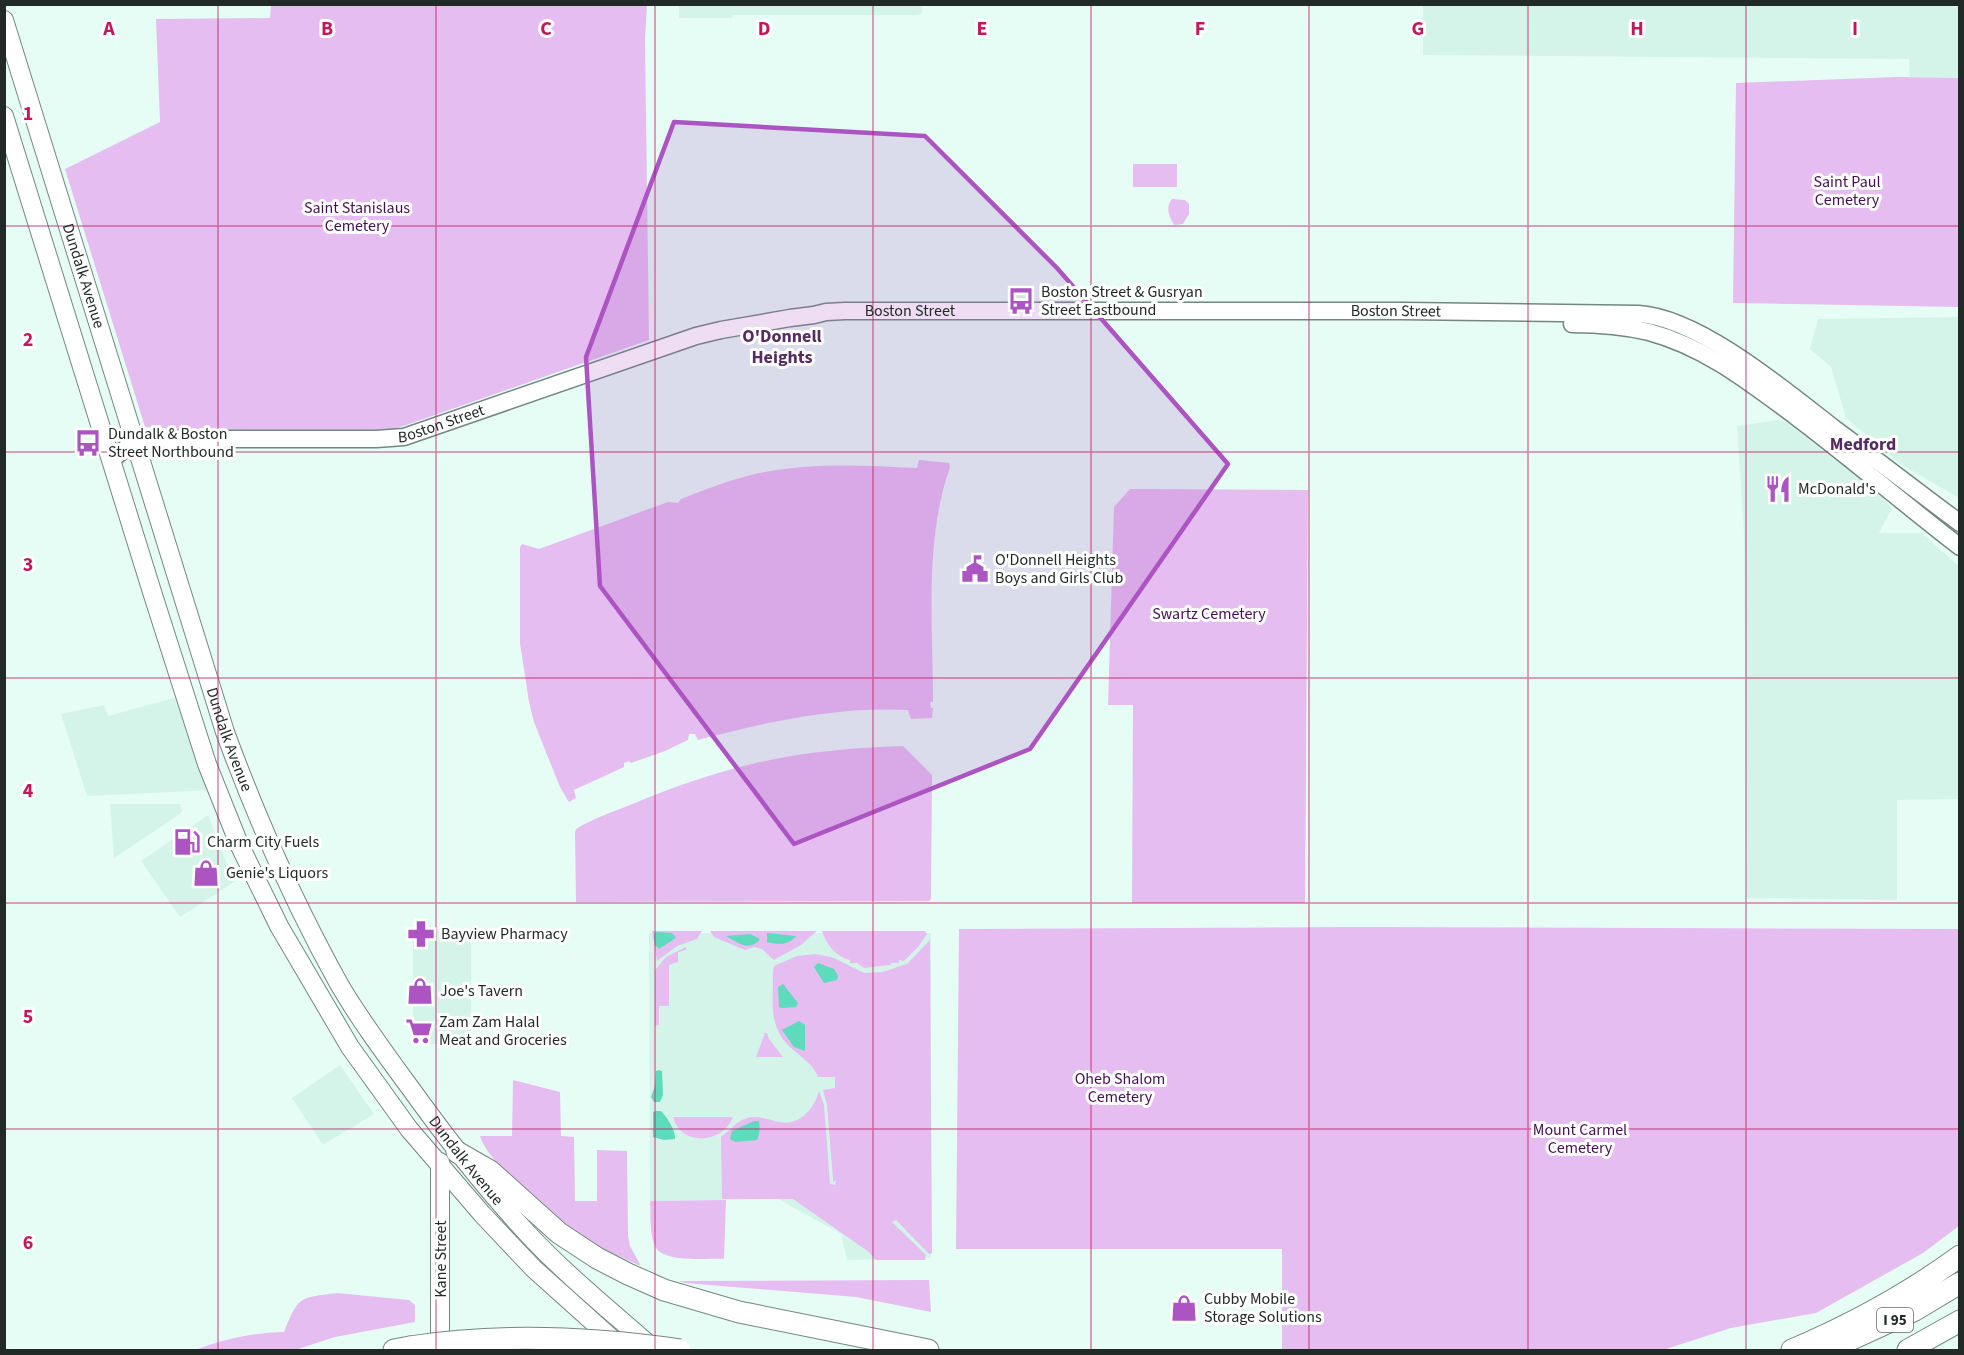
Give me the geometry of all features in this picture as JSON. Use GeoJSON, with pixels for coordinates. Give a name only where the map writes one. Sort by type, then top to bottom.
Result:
{"type":"FeatureCollection","features":[{"type":"Feature","properties":{"kind":"highway"},"geometry":{"type":"LineString","coordinates":[[458,1152],[490,1172],[559,1233],[597,1258],[664,1290],[738,1312],[923,1349]]}},
{"type":"Feature","properties":{"kind":"highway"},"geometry":{"type":"LineString","coordinates":[[1792,1350],[1896,1298],[1959,1256]]}},
{"type":"Feature","properties":{"kind":"highway","name":"I 95"},"geometry":{"type":"LineString","coordinates":[[1828,1350],[1914,1310],[1959,1282]]}},
{"type":"Feature","properties":{"kind":"highway","name":"I 95"},"geometry":{"type":"LineString","coordinates":[[1908,1350],[1959,1322]]}},
{"type":"Feature","properties":{"kind":"highway"},"geometry":{"type":"LineString","coordinates":[[402,1348],[452,1340],[542,1337],[680,1350]]}},
{"type":"Feature","properties":{"kind":"highway"},"geometry":{"type":"LineString","coordinates":[[1937,1350],[1959,1339]]}},
{"type":"Feature","properties":{"kind":"main road","name":"Dundalk Avenue"},"geometry":{"type":"LineString","coordinates":[[4,20],[225,732],[282,873],[340,985],[381,1048],[458,1152],[528,1235],[572,1277],[656,1350]]}},
{"type":"Feature","properties":{"kind":"main road","name":"Dundalk Avenue"},"geometry":{"type":"LineString","coordinates":[[4,116],[192,719],[217,792],[239,844],[290,946],[350,1047],[388,1102],[441,1168],[533,1268],[625,1350]]}},
{"type":"Feature","properties":{"kind":"main road","name":"Boston Street"},"geometry":{"type":"LineString","coordinates":[[111,460],[136,447],[165,438],[376,439],[404,437],[726,337],[800,325],[860,322],[1154,321],[1592,324],[1649,332],[1725,357]]}},
{"type":"Feature","properties":{"kind":"main road"},"geometry":{"type":"LineString","coordinates":[[1725,357],[1774,383],[1959,523]]}},
{"type":"Feature","properties":{"kind":"main road"},"geometry":{"type":"LineString","coordinates":[[1725,357],[1959,547]]}},
{"type":"Feature","properties":{"kind":"main road"},"geometry":{"type":"LineString","coordinates":[[340,985],[343,1007],[385,1074],[423,1126],[437,1153],[441,1168]]}},
{"type":"Feature","properties":{"kind":"main road","name":"Kane Street"},"geometry":{"type":"LineString","coordinates":[[440,1350],[441,1168]]}},
{"type":"Feature","properties":{"kind":"highlighted area"},"geometry":{"type":"Polygon","coordinates":[[[674,122],[925,136],[1057,268],[1228,464],[1030,749],[794,844],[600,586],[586,357],[674,122]]]}},
{"type":"Feature","properties":{"kind":"shaded area"},"geometry":{"type":"Polygon","coordinates":[[[922,4],[922,13],[918,15],[733,15],[732,18],[679,18],[679,5],[922,4]]]}},
{"type":"Feature","properties":{"kind":"shaded area"},"geometry":{"type":"Polygon","coordinates":[[[1423,5],[1959,5],[1959,78],[1910,77],[1909,59],[1423,55],[1423,5]]]}},
{"type":"Feature","properties":{"kind":"shaded area"},"geometry":{"type":"Polygon","coordinates":[[[1960,317],[1959,498],[1902,465],[1846,418],[1831,367],[1810,349],[1818,319],[1960,317]]]}},
{"type":"Feature","properties":{"kind":"shaded area"},"geometry":{"type":"Polygon","coordinates":[[[1778,420],[1786,422],[1882,496],[1892,508],[1879,533],[1921,533],[1959,566],[1959,799],[1897,800],[1897,900],[1747,898],[1744,534],[1737,426],[1778,420]]]}},
{"type":"Feature","properties":{"kind":"shaded area"},"geometry":{"type":"Polygon","coordinates":[[[177,697],[212,790],[87,796],[61,714],[104,705],[108,716],[177,697]]]}},
{"type":"Feature","properties":{"kind":"shaded area"},"geometry":{"type":"Polygon","coordinates":[[[110,804],[180,804],[182,810],[180,814],[114,858],[110,804]]]}},
{"type":"Feature","properties":{"kind":"shaded area"},"geometry":{"type":"Polygon","coordinates":[[[208,815],[234,882],[180,917],[141,861],[208,815]]]}},
{"type":"Feature","properties":{"kind":"shaded area"},"geometry":{"type":"Polygon","coordinates":[[[413,929],[471,929],[471,1044],[413,1044],[413,929]]]}},
{"type":"Feature","properties":{"kind":"shaded area"},"geometry":{"type":"Polygon","coordinates":[[[656,932],[672,933],[676,938],[659,949],[655,945],[656,932]]]}},
{"type":"Feature","properties":{"kind":"shaded area"},"geometry":{"type":"Polygon","coordinates":[[[649,933],[931,933],[931,1258],[847,1260],[841,1234],[778,1199],[650,1201],[649,933]]]}},
{"type":"Feature","properties":{"kind":"shaded area"},"geometry":{"type":"Polygon","coordinates":[[[767,933],[796,936],[787,943],[775,944],[767,942],[767,933]]]}},
{"type":"Feature","properties":{"kind":"shaded area"},"geometry":{"type":"Polygon","coordinates":[[[750,934],[760,939],[748,946],[726,936],[750,934]]]}},
{"type":"Feature","properties":{"kind":"shaded area"},"geometry":{"type":"Polygon","coordinates":[[[818,963],[834,969],[838,976],[837,980],[824,983],[814,967],[818,963]]]}},
{"type":"Feature","properties":{"kind":"shaded area"},"geometry":{"type":"Polygon","coordinates":[[[783,984],[798,1003],[796,1007],[779,1007],[778,987],[783,984]]]}},
{"type":"Feature","properties":{"kind":"shaded area"},"geometry":{"type":"Polygon","coordinates":[[[799,1021],[805,1025],[805,1051],[794,1047],[782,1030],[799,1021]]]}},
{"type":"Feature","properties":{"kind":"shaded area"},"geometry":{"type":"Polygon","coordinates":[[[340,1065],[374,1114],[323,1145],[292,1098],[340,1065]]]}},
{"type":"Feature","properties":{"kind":"shaded area"},"geometry":{"type":"Polygon","coordinates":[[[656,1071],[662,1071],[663,1095],[660,1102],[654,1102],[651,1097],[655,1086],[656,1071]]]}},
{"type":"Feature","properties":{"kind":"shaded area"},"geometry":{"type":"Polygon","coordinates":[[[661,1111],[668,1120],[675,1139],[664,1140],[653,1137],[653,1112],[661,1111]]]}},
{"type":"Feature","properties":{"kind":"shaded area"},"geometry":{"type":"Polygon","coordinates":[[[759,1121],[760,1130],[757,1140],[736,1142],[730,1139],[732,1131],[759,1121]]]}},
{"type":"Feature","properties":{"kind":"green space","name":"Saint Stanislaus Cemetery"},"geometry":{"type":"Polygon","coordinates":[[[271,4],[647,5],[645,39],[649,340],[392,430],[258,431],[145,427],[65,169],[160,122],[156,19],[270,18],[271,4]]]}},
{"type":"Feature","properties":{"kind":"green space","name":"Saint Paul Cemetery"},"geometry":{"type":"Polygon","coordinates":[[[1898,77],[1959,78],[1959,307],[1733,303],[1736,83],[1898,77]]]}},
{"type":"Feature","properties":{"kind":"green space"},"geometry":{"type":"Polygon","coordinates":[[[1133,164],[1177,164],[1177,187],[1133,187],[1133,164]]]}},
{"type":"Feature","properties":{"kind":"green space"},"geometry":{"type":"Polygon","coordinates":[[[1172,199],[1185,200],[1189,204],[1189,214],[1183,224],[1174,225],[1168,212],[1172,199]]]}},
{"type":"Feature","properties":{"kind":"green space"},"geometry":{"type":"Polygon","coordinates":[[[919,460],[949,463],[950,467],[936,524],[933,554],[933,702],[930,702],[933,708],[932,718],[911,719],[908,710],[855,710],[775,722],[698,740],[695,734],[689,734],[688,740],[665,751],[631,763],[629,761],[624,763],[624,767],[574,790],[576,798],[569,802],[560,787],[534,722],[529,702],[520,643],[520,547],[522,544],[539,549],[668,502],[678,503],[681,499],[698,492],[751,475],[813,466],[917,468],[919,460]]]}},
{"type":"Feature","properties":{"kind":"green space","name":"Swartz Cemetery"},"geometry":{"type":"Polygon","coordinates":[[[1130,489],[1308,490],[1305,903],[1132,903],[1133,705],[1108,705],[1114,507],[1130,489]]]}},
{"type":"Feature","properties":{"kind":"green space"},"geometry":{"type":"Polygon","coordinates":[[[903,746],[932,775],[931,899],[929,901],[576,902],[575,832],[576,829],[590,821],[682,785],[755,763],[848,749],[903,746]]]}},
{"type":"Feature","properties":{"kind":"green space","name":"Mount Carmel Cemetery"},"geometry":{"type":"Polygon","coordinates":[[[1355,927],[1959,929],[1959,1226],[1923,1253],[1816,1313],[1731,1328],[1663,1350],[1282,1350],[1282,1249],[956,1249],[959,929],[1355,927]]]}},
{"type":"Feature","properties":{"kind":"green space"},"geometry":{"type":"Polygon","coordinates":[[[652,931],[702,931],[697,939],[677,946],[657,961],[652,931]]]}},
{"type":"Feature","properties":{"kind":"green space"},"geometry":{"type":"Polygon","coordinates":[[[710,931],[817,931],[801,945],[774,960],[762,949],[754,947],[745,950],[714,937],[710,931]]]}},
{"type":"Feature","properties":{"kind":"green space"},"geometry":{"type":"Polygon","coordinates":[[[822,931],[925,931],[927,934],[904,961],[899,960],[899,963],[864,968],[857,963],[850,963],[850,960],[836,953],[826,941],[822,931]]]}},
{"type":"Feature","properties":{"kind":"green space"},"geometry":{"type":"Polygon","coordinates":[[[930,940],[932,1253],[929,1254],[896,1220],[892,1222],[926,1255],[925,1260],[876,1260],[869,1252],[793,1199],[722,1199],[721,1137],[743,1119],[751,1117],[787,1123],[800,1119],[810,1110],[819,1091],[824,1105],[830,1184],[835,1185],[836,1181],[833,1182],[827,1105],[823,1090],[835,1088],[835,1077],[818,1077],[809,1064],[790,1047],[779,1033],[773,1010],[774,966],[797,956],[816,954],[834,958],[864,973],[882,972],[907,964],[930,940]]]}},
{"type":"Feature","properties":{"kind":"green space"},"geometry":{"type":"Polygon","coordinates":[[[686,947],[686,950],[678,952],[678,962],[669,965],[669,1006],[659,1006],[659,1025],[655,1026],[655,970],[666,957],[686,947]]]}},
{"type":"Feature","properties":{"kind":"green space"},"geometry":{"type":"Polygon","coordinates":[[[765,1033],[767,1033],[783,1057],[756,1057],[765,1033]]]}},
{"type":"Feature","properties":{"kind":"green space"},"geometry":{"type":"Polygon","coordinates":[[[513,1080],[560,1092],[561,1136],[574,1137],[575,1201],[597,1201],[597,1150],[627,1151],[628,1235],[630,1246],[641,1266],[600,1247],[548,1211],[513,1180],[487,1149],[480,1136],[512,1136],[513,1080]]]}},
{"type":"Feature","properties":{"kind":"green space"},"geometry":{"type":"Polygon","coordinates":[[[673,1117],[733,1117],[721,1133],[702,1138],[684,1133],[677,1127],[673,1117]]]}},
{"type":"Feature","properties":{"kind":"green space"},"geometry":{"type":"Polygon","coordinates":[[[726,1200],[724,1259],[678,1258],[661,1253],[656,1248],[651,1231],[650,1201],[726,1200]]]}},
{"type":"Feature","properties":{"kind":"green space"},"geometry":{"type":"Polygon","coordinates":[[[929,1280],[931,1312],[856,1297],[679,1281],[929,1280]]]}},
{"type":"Feature","properties":{"kind":"green space"},"geometry":{"type":"Polygon","coordinates":[[[337,1293],[409,1300],[415,1305],[415,1322],[335,1337],[295,1350],[195,1350],[239,1337],[284,1332],[293,1311],[302,1301],[314,1296],[337,1293]]]}},
{"type":"Feature","properties":{"kind":"place","name":"Boston Street & Gusryan Street Eastbound"},"geometry":{"type":"Point","coordinates":[1021,301]}},
{"type":"Feature","properties":{"kind":"place","name":"Dundalk & Boston Street Northbound"},"geometry":{"type":"Point","coordinates":[88,443]}},
{"type":"Feature","properties":{"kind":"place","name":"McDonald's"},"geometry":{"type":"Point","coordinates":[1778,489]}},
{"type":"Feature","properties":{"kind":"place","name":"O'Donnell Heights Boys and Girls Club"},"geometry":{"type":"Point","coordinates":[975,569]}},
{"type":"Feature","properties":{"kind":"place","name":"Charm City Fuels"},"geometry":{"type":"Point","coordinates":[187,842]}},
{"type":"Feature","properties":{"kind":"place","name":"Genie's Liquors"},"geometry":{"type":"Point","coordinates":[206,873]}},
{"type":"Feature","properties":{"kind":"place","name":"Bayview Pharmacy"},"geometry":{"type":"Point","coordinates":[421,934]}},
{"type":"Feature","properties":{"kind":"place","name":"Joe's Tavern"},"geometry":{"type":"Point","coordinates":[420,991]}},
{"type":"Feature","properties":{"kind":"place","name":"Zam Zam Halal Meat and Groceries"},"geometry":{"type":"Point","coordinates":[419,1031]}},
{"type":"Feature","properties":{"kind":"place","name":"Cubby Mobile Storage Solutions"},"geometry":{"type":"Point","coordinates":[1184,1308]}},
{"type":"Feature","properties":{"kind":"district","name":"O'Donnell Heights"},"geometry":{"type":"Point","coordinates":[782,346]}},
{"type":"Feature","properties":{"kind":"district","name":"Medford"},"geometry":{"type":"Point","coordinates":[1863,444]}},
{"type":"Feature","properties":{"kind":"park label","name":"Oheb Shalom Cemetery"},"geometry":{"type":"Point","coordinates":[1120,1088]}}]}
